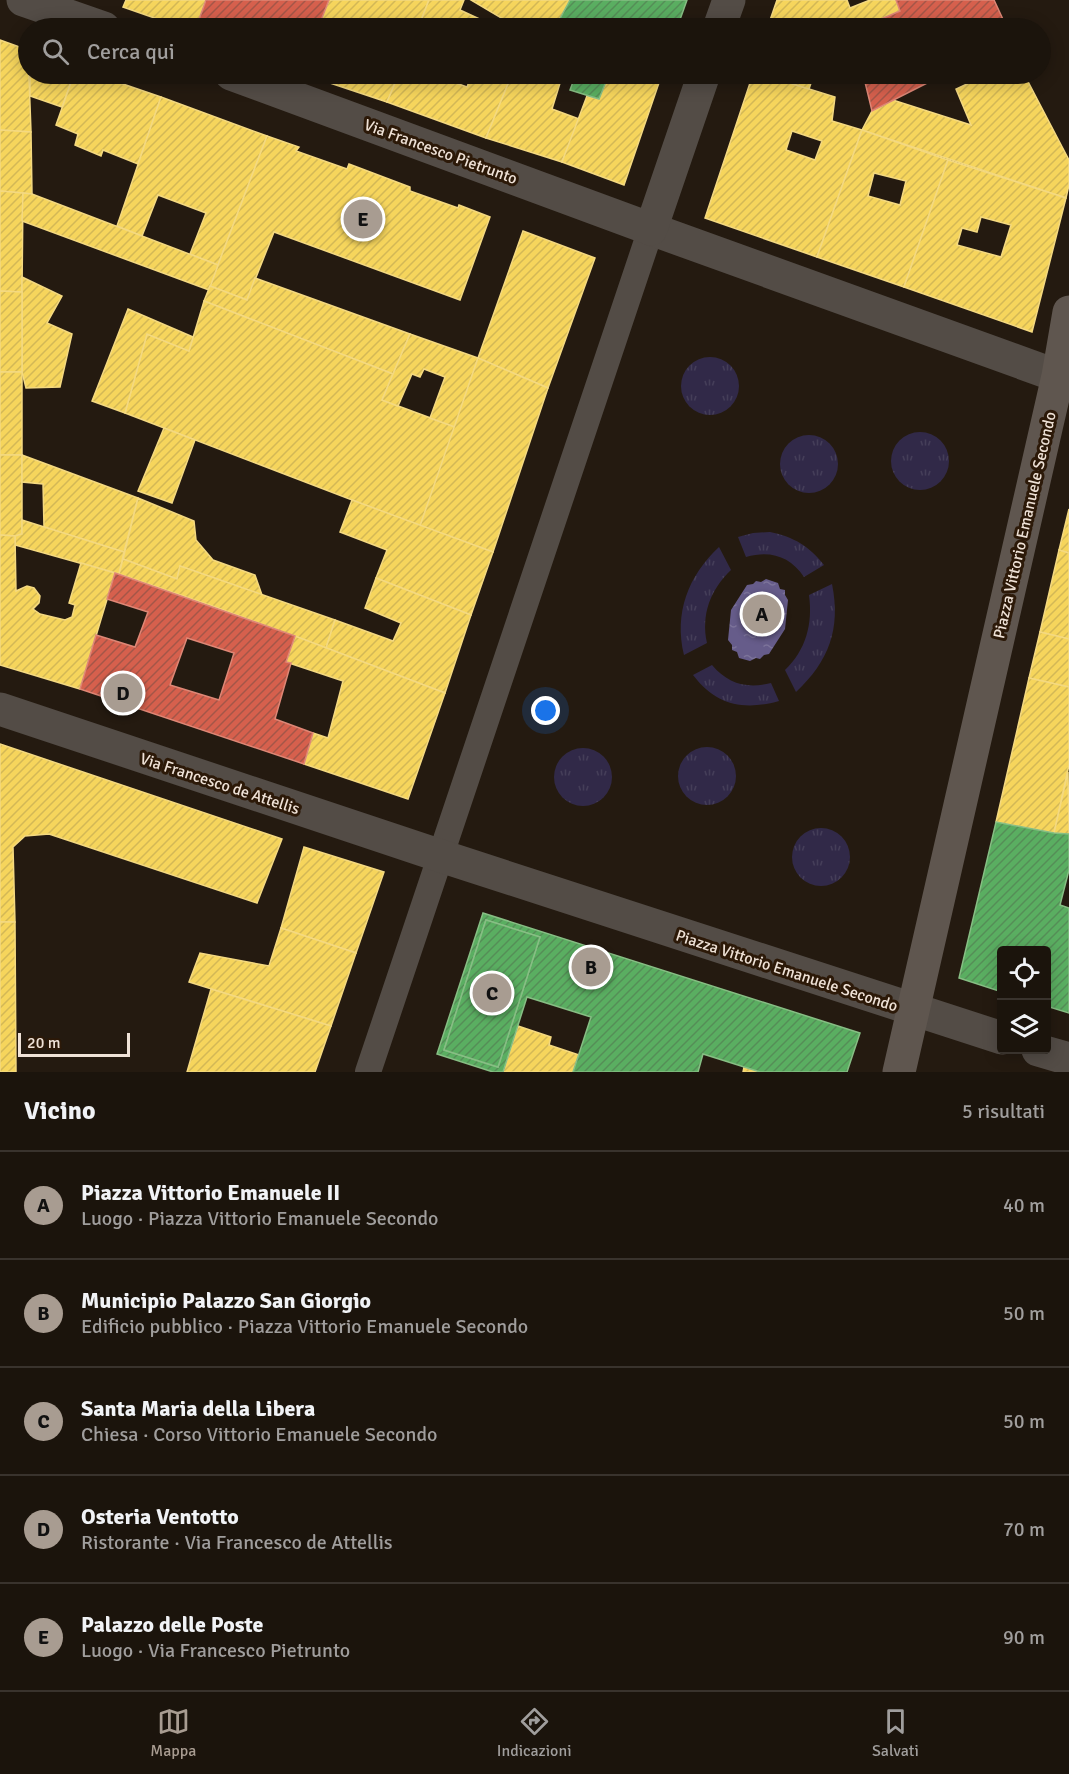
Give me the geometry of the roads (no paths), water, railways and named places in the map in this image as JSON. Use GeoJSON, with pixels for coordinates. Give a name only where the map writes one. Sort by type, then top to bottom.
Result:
{"type":"FeatureCollection","features":[{"type":"Feature","properties":{"kind":"main road","name":"Piazza Vittorio Emanuele Secondo"},"geometry":{"type":"LineString","coordinates":[[913,1011],[1064,378],[1069,312]]}},
{"type":"Feature","properties":{"kind":"main road"},"geometry":{"type":"LineString","coordinates":[[899,1072],[913,1011]]}},
{"type":"Feature","properties":{"kind":"street"},"geometry":{"type":"LineString","coordinates":[[23,0],[75,18]]}},
{"type":"Feature","properties":{"kind":"street"},"geometry":{"type":"LineString","coordinates":[[723,18],[729,0]]}},
{"type":"Feature","properties":{"kind":"street","name":"Via Francesco Pietrunto"},"geometry":{"type":"LineString","coordinates":[[258,84],[651,229]]}},
{"type":"Feature","properties":{"kind":"street"},"geometry":{"type":"LineString","coordinates":[[368,1072],[701,84]]}},
{"type":"Feature","properties":{"kind":"street"},"geometry":{"type":"LineString","coordinates":[[651,229],[1064,378]]}},
{"type":"Feature","properties":{"kind":"street","name":"Via Francesco de Attellis"},"geometry":{"type":"LineString","coordinates":[[0,710],[441,856]]}},
{"type":"Feature","properties":{"kind":"street","name":"Piazza Vittorio Emanuele Secondo"},"geometry":{"type":"LineString","coordinates":[[441,856],[913,1011]]}},
{"type":"Feature","properties":{"kind":"street"},"geometry":{"type":"LineString","coordinates":[[913,1011],[997,1036]]}},
{"type":"Feature","properties":{"kind":"street"},"geometry":{"type":"LineString","coordinates":[[1051,1054],[1069,1059]]}},
{"type":"Feature","properties":{"kind":"water"},"geometry":{"type":"Polygon","coordinates":[[[766,579],[778,583],[780,589],[785,590],[788,600],[785,629],[769,654],[750,661],[739,658],[737,652],[732,650],[732,645],[728,640],[731,610],[747,585],[766,579]]]}},
{"type":"Feature","properties":{"kind":"place","name":"Palazzo delle Poste"},"geometry":{"type":"Point","coordinates":[363,219]}},
{"type":"Feature","properties":{"kind":"place","name":"Piazza Vittorio Emanuele II"},"geometry":{"type":"Point","coordinates":[762,614]}},
{"type":"Feature","properties":{"kind":"place","name":"Osteria Ventotto"},"geometry":{"type":"Point","coordinates":[123,693]}},
{"type":"Feature","properties":{"kind":"place","name":"Municipio Palazzo San Giorgio"},"geometry":{"type":"Point","coordinates":[591,967]}},
{"type":"Feature","properties":{"kind":"place","name":"Santa Maria della Libera"},"geometry":{"type":"Point","coordinates":[492,993]}}]}
